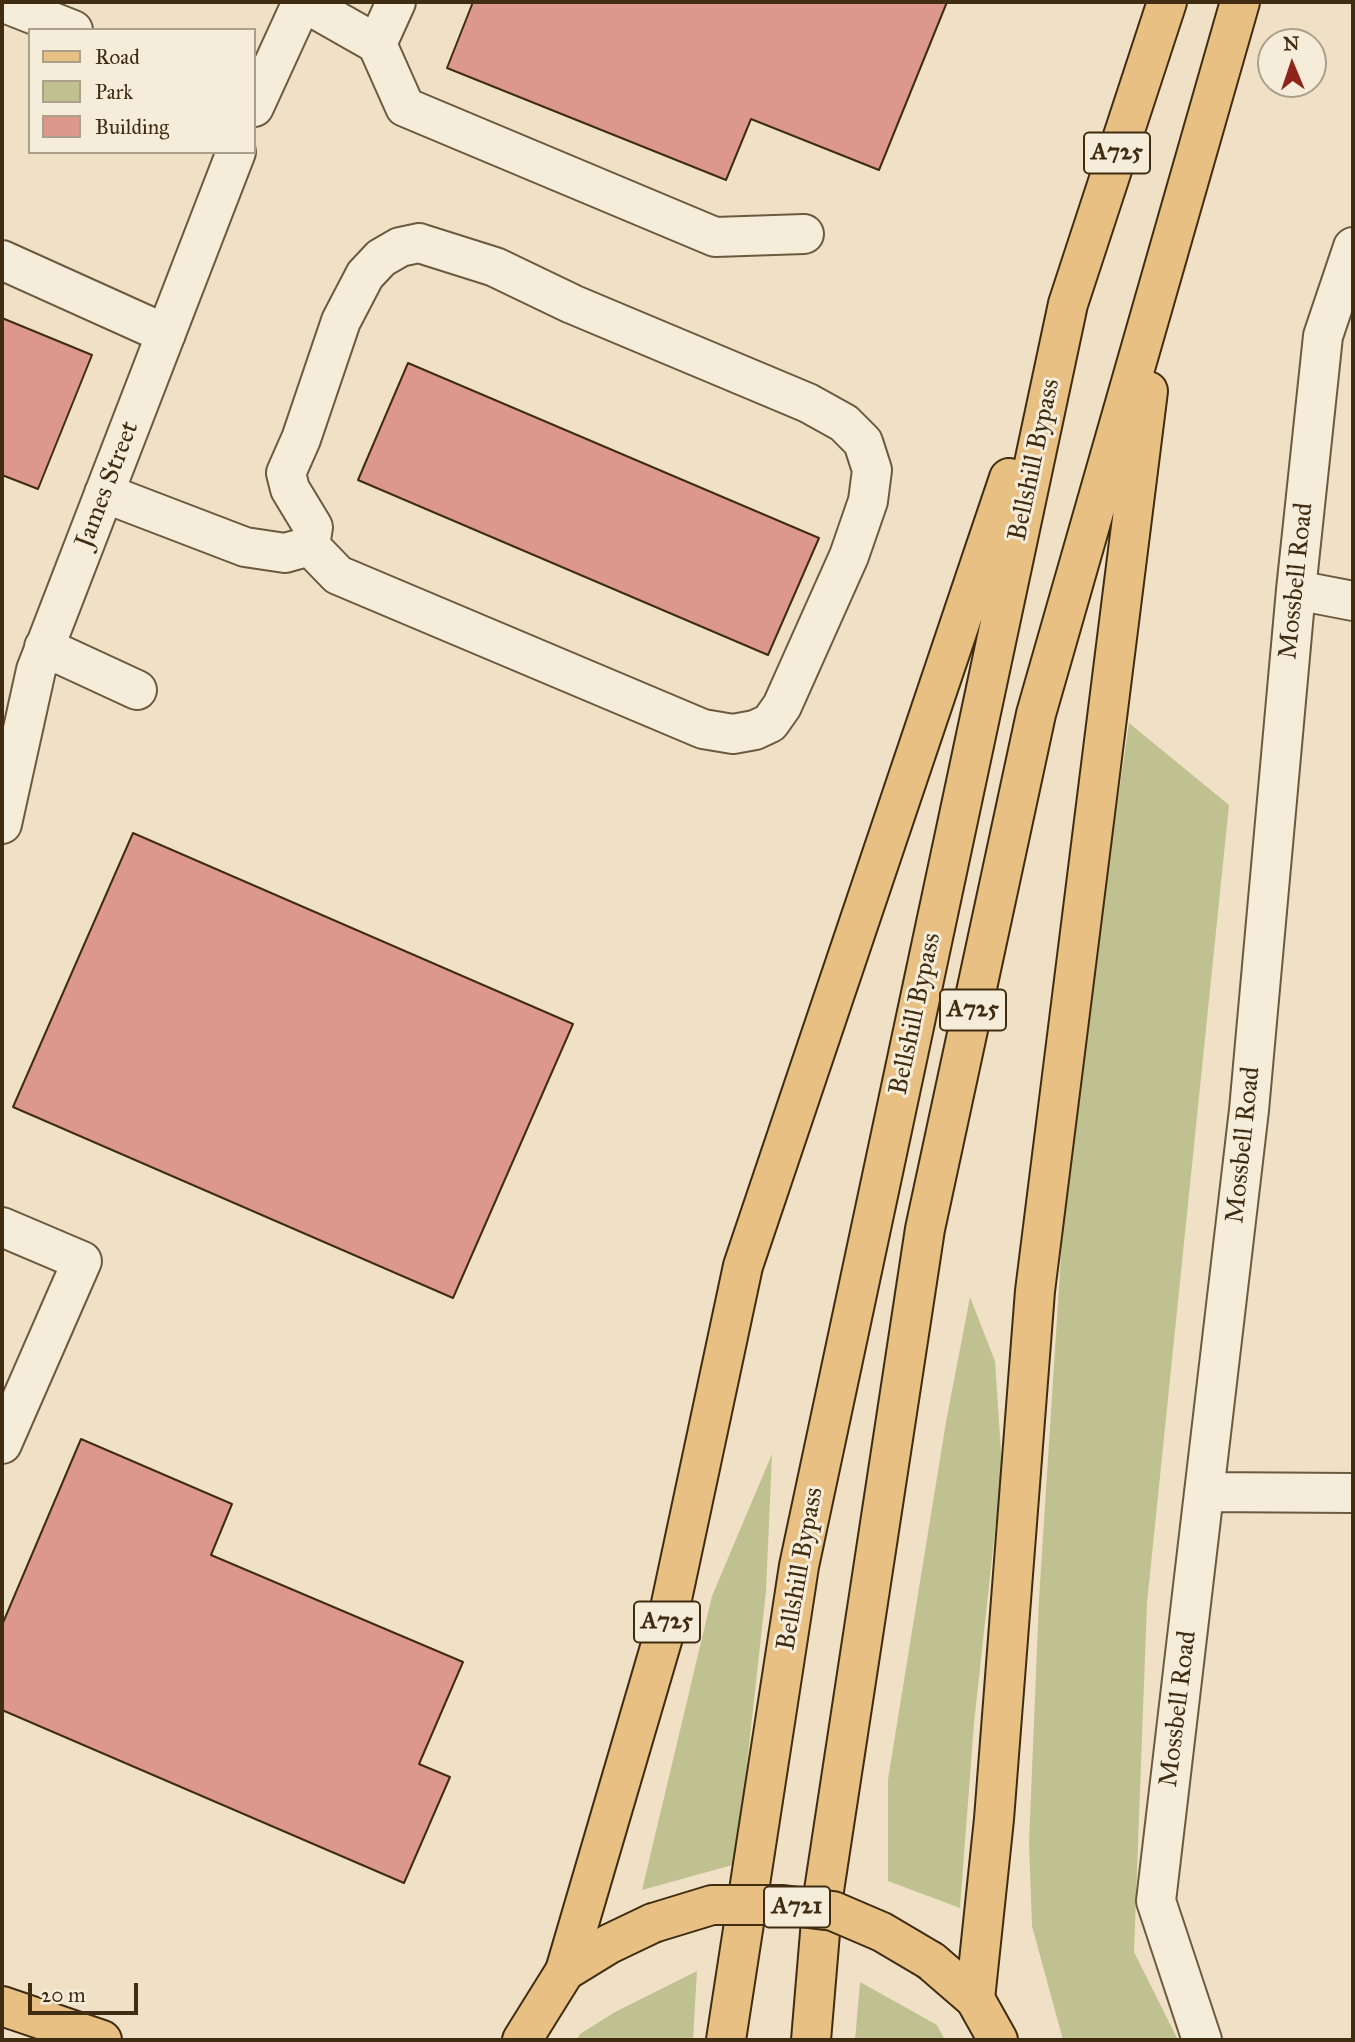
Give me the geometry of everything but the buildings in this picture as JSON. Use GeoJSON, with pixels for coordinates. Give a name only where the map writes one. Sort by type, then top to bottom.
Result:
{"type":"FeatureCollection","features":[{"type":"Feature","properties":{"kind":"main road","name":"Bellshill Bypass"},"geometry":{"type":"LineString","coordinates":[[726,2040],[799,1566],[1068,304],[1167,2]]}},
{"type":"Feature","properties":{"kind":"main road","name":"Bellshill Bypass"},"geometry":{"type":"LineString","coordinates":[[811,2040],[823,1897],[925,1229],[1037,714],[1240,2]]}},
{"type":"Feature","properties":{"kind":"main road"},"geometry":{"type":"LineString","coordinates":[[975,1999],[994,1819],[1035,1291],[1164,264]]}},
{"type":"Feature","properties":{"kind":"main road","name":"A725"},"geometry":{"type":"LineString","coordinates":[[565,1971],[666,1627],[743,1266],[1068,304]]}},
{"type":"Feature","properties":{"kind":"main road","name":"A721"},"geometry":{"type":"LineString","coordinates":[[518,2037],[565,1971],[609,1944],[653,1923],[712,1905],[783,1905],[833,1911],[882,1931],[931,1961],[975,1999],[998,2040]]}},
{"type":"Feature","properties":{"kind":"main road"},"geometry":{"type":"LineString","coordinates":[[2,2006],[102,2040]]}},
{"type":"Feature","properties":{"kind":"street"},"geometry":{"type":"LineString","coordinates":[[2,2],[68,28]]}},
{"type":"Feature","properties":{"kind":"street"},"geometry":{"type":"LineString","coordinates":[[256,101],[302,2],[377,44],[405,107],[715,237],[804,234]]}},
{"type":"Feature","properties":{"kind":"street"},"geometry":{"type":"LineString","coordinates":[[377,44],[396,2]]}},
{"type":"Feature","properties":{"kind":"street","name":"James Street"},"geometry":{"type":"LineString","coordinates":[[2,824],[36,670],[235,154]]}},
{"type":"Feature","properties":{"kind":"street"},"geometry":{"type":"LineString","coordinates":[[419,243],[495,267],[572,304],[808,403],[844,423],[863,442],[872,470],[868,501],[849,556],[782,706],[770,723],[755,730],[733,734],[703,729],[571,671],[378,594],[338,576],[310,546],[313,527],[290,489],[286,473],[301,439],[341,321],[359,285],[381,258],[400,247],[419,243]]}},
{"type":"Feature","properties":{"kind":"street","name":"Mossbell Road"},"geometry":{"type":"LineString","coordinates":[[1202,2040],[1156,1901],[1249,1110],[1296,590],[1323,336],[1353,247]]}},
{"type":"Feature","properties":{"kind":"street"},"geometry":{"type":"LineString","coordinates":[[2,260],[166,334]]}},
{"type":"Feature","properties":{"kind":"street"},"geometry":{"type":"LineString","coordinates":[[104,493],[245,547],[285,553],[310,546]]}},
{"type":"Feature","properties":{"kind":"street"},"geometry":{"type":"LineString","coordinates":[[1296,590],[1353,601]]}},
{"type":"Feature","properties":{"kind":"street"},"geometry":{"type":"LineString","coordinates":[[44,648],[136,690]]}},
{"type":"Feature","properties":{"kind":"street"},"geometry":{"type":"LineString","coordinates":[[2,1227],[82,1261],[2,1444]]}},
{"type":"Feature","properties":{"kind":"street"},"geometry":{"type":"LineString","coordinates":[[1204,1492],[1353,1493]]}},
{"type":"Feature","properties":{"kind":"green space"},"geometry":{"type":"Polygon","coordinates":[[[1129,723],[1229,805],[1147,1603],[1134,1952],[1178,2040],[1063,2040],[1032,1926],[1029,1843],[1039,1599],[1068,1146],[1129,723]]]}},
{"type":"Feature","properties":{"kind":"green space"},"geometry":{"type":"Polygon","coordinates":[[[970,1297],[995,1361],[1002,1467],[974,1723],[960,1908],[888,1881],[888,1779],[946,1422],[970,1297]]]}},
{"type":"Feature","properties":{"kind":"green space"},"geometry":{"type":"Polygon","coordinates":[[[772,1454],[766,1591],[736,1864],[642,1890],[712,1596],[772,1454]]]}},
{"type":"Feature","properties":{"kind":"green space"},"geometry":{"type":"Polygon","coordinates":[[[697,1971],[693,2040],[577,2040],[580,2034],[615,2012],[697,1971]]]}},
{"type":"Feature","properties":{"kind":"green space"},"geometry":{"type":"Polygon","coordinates":[[[860,1982],[937,2025],[945,2040],[855,2040],[860,1982]]]}}]}
